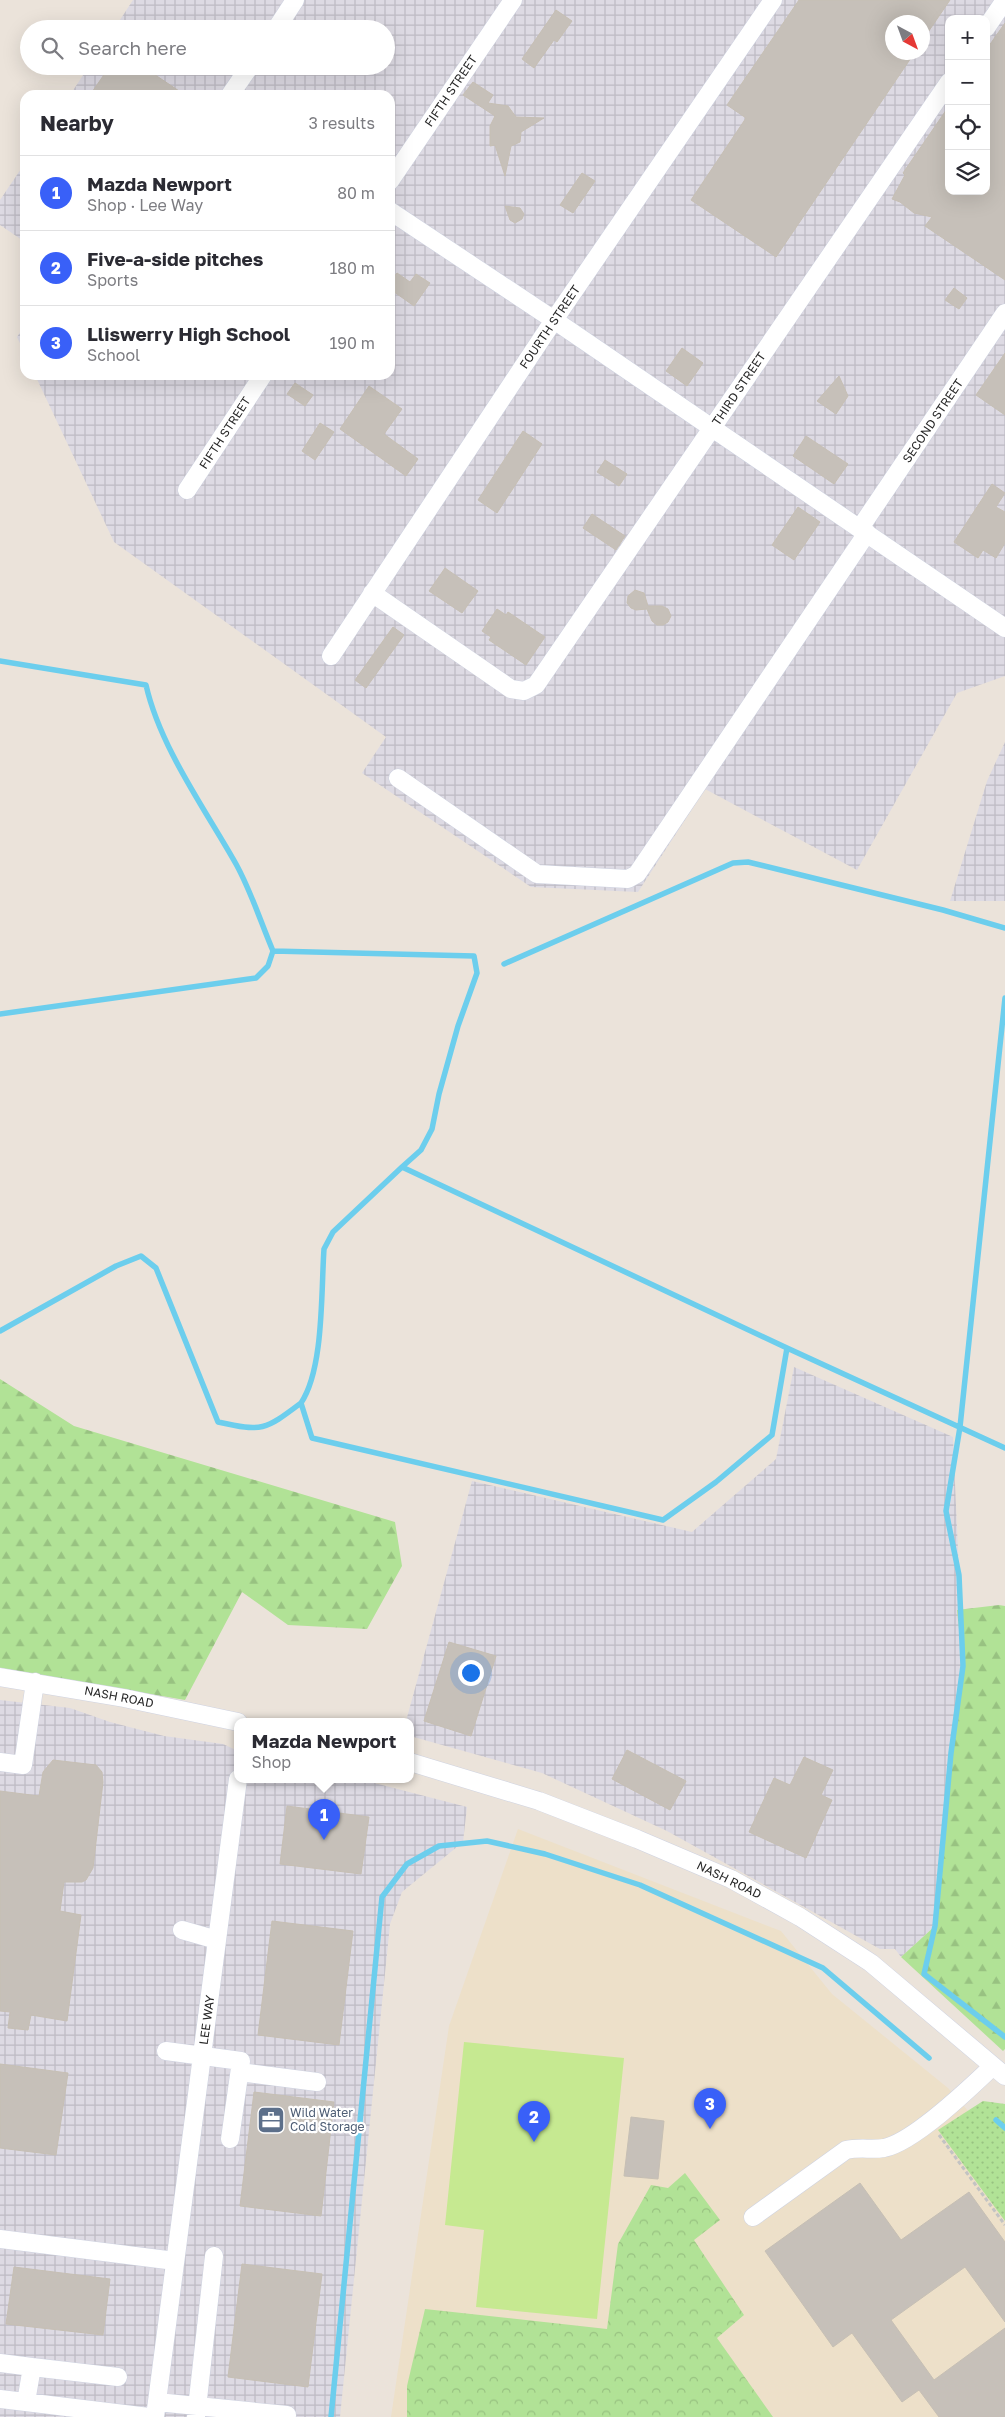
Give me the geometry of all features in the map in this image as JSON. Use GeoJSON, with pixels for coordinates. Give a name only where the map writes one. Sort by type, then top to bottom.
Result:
{"type":"FeatureCollection","features":[{"type":"Feature","properties":{"kind":"street"},"geometry":{"type":"LineString","coordinates":[[282,20],[295,0]]}},
{"type":"Feature","properties":{"kind":"street","name":"FIFTH STREET"},"geometry":{"type":"LineString","coordinates":[[395,175],[513,0]]}},
{"type":"Feature","properties":{"kind":"street","name":"FOURTH STREET"},"geometry":{"type":"LineString","coordinates":[[331,656],[554,320],[773,0]]}},
{"type":"Feature","properties":{"kind":"street"},"geometry":{"type":"LineString","coordinates":[[990,22],[1005,0]]}},
{"type":"Feature","properties":{"kind":"street"},"geometry":{"type":"LineString","coordinates":[[233,90],[244,75]]}},
{"type":"Feature","properties":{"kind":"street","name":"THIRD STREET"},"geometry":{"type":"LineString","coordinates":[[372,593],[511,689],[524,691],[536,685],[945,88]]}},
{"type":"Feature","properties":{"kind":"street"},"geometry":{"type":"LineString","coordinates":[[395,214],[554,320],[1005,628]]}},
{"type":"Feature","properties":{"kind":"street","name":"SECOND STREET"},"geometry":{"type":"LineString","coordinates":[[398,778],[537,874],[628,879],[637,874],[864,531],[1005,313]]}},
{"type":"Feature","properties":{"kind":"street","name":"FIFTH STREET"},"geometry":{"type":"LineString","coordinates":[[187,490],[260,380]]}},
{"type":"Feature","properties":{"kind":"street","name":"NASH ROAD"},"geometry":{"type":"LineString","coordinates":[[0,1677],[124,1698],[234,1721]]}},
{"type":"Feature","properties":{"kind":"street"},"geometry":{"type":"LineString","coordinates":[[0,1762],[23,1765],[36,1682]]}},
{"type":"Feature","properties":{"kind":"street","name":"NASH ROAD"},"geometry":{"type":"LineString","coordinates":[[414,1763],[539,1801],[637,1839],[731,1880],[800,1916],[871,1963],[999,2071]]}},
{"type":"Feature","properties":{"kind":"street","name":"LEE WAY"},"geometry":{"type":"LineString","coordinates":[[154,2412],[237,1783]]}},
{"type":"Feature","properties":{"kind":"street"},"geometry":{"type":"LineString","coordinates":[[182,1930],[217,1940]]}},
{"type":"Feature","properties":{"kind":"street"},"geometry":{"type":"LineString","coordinates":[[166,2051],[202,2057],[241,2060],[230,2139]]}},
{"type":"Feature","properties":{"kind":"street"},"geometry":{"type":"LineString","coordinates":[[754,2217],[846,2150],[859,2147],[884,2148],[902,2141],[999,2071]]}},
{"type":"Feature","properties":{"kind":"street"},"geometry":{"type":"LineString","coordinates":[[240,2072],[317,2082]]}},
{"type":"Feature","properties":{"kind":"street"},"geometry":{"type":"LineString","coordinates":[[0,2239],[175,2261]]}},
{"type":"Feature","properties":{"kind":"street"},"geometry":{"type":"LineString","coordinates":[[196,2411],[214,2256]]}},
{"type":"Feature","properties":{"kind":"street"},"geometry":{"type":"LineString","coordinates":[[0,2363],[118,2377]]}},
{"type":"Feature","properties":{"kind":"street"},"geometry":{"type":"LineString","coordinates":[[26,2402],[32,2367]]}},
{"type":"Feature","properties":{"kind":"street"},"geometry":{"type":"LineString","coordinates":[[0,2399],[154,2412],[196,2411],[287,2415]]}},
{"type":"Feature","properties":{"kind":"path"},"geometry":{"type":"LineString","coordinates":[[935,2130],[1005,2225]]}},
{"type":"Feature","properties":{"kind":"shaded area"},"geometry":{"type":"Polygon","coordinates":[[[133,0],[1005,0],[1005,676],[957,693],[857,870],[705,789],[638,892],[531,887],[362,773],[386,737],[114,542],[37,380],[395,380],[395,90],[73,90],[83,75],[395,75],[395,20],[120,20],[133,0]]]}},
{"type":"Feature","properties":{"kind":"shaded area"},"geometry":{"type":"Polygon","coordinates":[[[20,170],[20,239],[0,225],[0,200],[20,170]]]}},
{"type":"Feature","properties":{"kind":"shaded area"},"geometry":{"type":"Polygon","coordinates":[[[20,332],[20,343],[17,337],[20,332]]]}},
{"type":"Feature","properties":{"kind":"shaded area"},"geometry":{"type":"Polygon","coordinates":[[[1005,742],[1005,901],[950,901],[987,781],[1005,742]]]}},
{"type":"Feature","properties":{"kind":"shaded area"},"geometry":{"type":"Polygon","coordinates":[[[794,1367],[953,1437],[963,1666],[951,1753],[935,1926],[901,1957],[895,1949],[880,1949],[667,1831],[542,1773],[414,1737],[414,1718],[407,1718],[472,1481],[692,1532],[776,1459],[794,1367]]]}},
{"type":"Feature","properties":{"kind":"shaded area"},"geometry":{"type":"Polygon","coordinates":[[[0,1700],[70,1708],[110,1722],[164,1736],[223,1744],[234,1749],[234,1783],[374,1783],[467,1807],[463,1842],[402,1892],[390,1924],[340,2417],[0,2417],[0,1700]]]}},
{"type":"Feature","properties":{"kind":"shaded area"},"geometry":{"type":"Polygon","coordinates":[[[518,1829],[781,1931],[832,1994],[948,2088],[969,2112],[1005,2146],[1005,2417],[391,2417],[449,2026],[518,1829]]]}},
{"type":"Feature","properties":{"kind":"green space"},"geometry":{"type":"Polygon","coordinates":[[[0,1379],[74,1426],[395,1522],[402,1566],[367,1629],[288,1625],[242,1592],[185,1700],[0,1668],[0,1379]]]}},
{"type":"Feature","properties":{"kind":"green space"},"geometry":{"type":"Polygon","coordinates":[[[1005,1606],[1005,2049],[1003,2051],[901,1957],[935,1926],[951,1753],[963,1666],[957,1610],[1005,1606]]]}},
{"type":"Feature","properties":{"kind":"green space"},"geometry":{"type":"Polygon","coordinates":[[[464,2042],[624,2058],[597,2319],[476,2307],[484,2230],[445,2225],[464,2042]]]}},
{"type":"Feature","properties":{"kind":"green space"},"geometry":{"type":"Polygon","coordinates":[[[983,2101],[1005,2104],[1005,2221],[938,2130],[983,2101]]]}},
{"type":"Feature","properties":{"kind":"green space"},"geometry":{"type":"Polygon","coordinates":[[[685,2173],[720,2220],[694,2240],[744,2315],[717,2338],[773,2417],[407,2417],[407,2386],[425,2309],[607,2329],[618,2244],[651,2185],[668,2188],[685,2173]]]}},
{"type":"Feature","properties":{"kind":"building"},"geometry":{"type":"Polygon","coordinates":[[[799,0],[950,0],[930,29],[930,15],[885,15],[885,60],[910,60],[776,257],[691,200],[746,118],[727,105],[799,0]]]}},
{"type":"Feature","properties":{"kind":"building"},"geometry":{"type":"Polygon","coordinates":[[[556,10],[572,21],[557,42],[554,40],[534,68],[522,59],[556,10]]]}},
{"type":"Feature","properties":{"kind":"building"},"geometry":{"type":"Polygon","coordinates":[[[1005,23],[1005,280],[925,226],[932,217],[914,213],[900,202],[892,199],[905,175],[903,173],[945,112],[945,195],[990,195],[990,44],[1005,23]]]}},
{"type":"Feature","properties":{"kind":"building"},"geometry":{"type":"Polygon","coordinates":[[[104,75],[155,75],[178,90],[93,90],[104,75]]]}},
{"type":"Feature","properties":{"kind":"building"},"geometry":{"type":"Polygon","coordinates":[[[473,82],[493,95],[488,103],[508,106],[516,117],[544,118],[521,132],[520,142],[511,146],[505,176],[495,145],[490,146],[490,126],[495,116],[463,95],[473,82]]]}},
{"type":"Feature","properties":{"kind":"building"},"geometry":{"type":"Polygon","coordinates":[[[582,173],[595,181],[573,213],[560,205],[582,173]]]}},
{"type":"Feature","properties":{"kind":"building"},"geometry":{"type":"Polygon","coordinates":[[[505,206],[520,208],[524,214],[522,219],[515,223],[510,220],[505,206]]]}},
{"type":"Feature","properties":{"kind":"building"},"geometry":{"type":"Polygon","coordinates":[[[397,273],[410,282],[416,274],[430,283],[414,306],[395,293],[395,276],[397,273]]]}},
{"type":"Feature","properties":{"kind":"building"},"geometry":{"type":"Polygon","coordinates":[[[954,288],[967,298],[959,309],[945,300],[954,288]]]}},
{"type":"Feature","properties":{"kind":"building"},"geometry":{"type":"Polygon","coordinates":[[[682,348],[703,363],[687,386],[666,371],[682,348]]]}},
{"type":"Feature","properties":{"kind":"building"},"geometry":{"type":"Polygon","coordinates":[[[1005,353],[1005,415],[976,395],[1005,353]]]}},
{"type":"Feature","properties":{"kind":"building"},"geometry":{"type":"Polygon","coordinates":[[[839,376],[848,396],[836,414],[817,401],[839,376]]]}},
{"type":"Feature","properties":{"kind":"building"},"geometry":{"type":"Polygon","coordinates":[[[295,383],[313,395],[305,406],[287,394],[295,383]]]}},
{"type":"Feature","properties":{"kind":"building"},"geometry":{"type":"Polygon","coordinates":[[[369,386],[402,409],[384,434],[418,459],[406,476],[340,429],[369,386]]]}},
{"type":"Feature","properties":{"kind":"building"},"geometry":{"type":"Polygon","coordinates":[[[320,423],[334,432],[315,460],[302,451],[320,423]]]}},
{"type":"Feature","properties":{"kind":"building"},"geometry":{"type":"Polygon","coordinates":[[[523,431],[542,444],[497,513],[478,500],[523,431]]]}},
{"type":"Feature","properties":{"kind":"building"},"geometry":{"type":"Polygon","coordinates":[[[806,436],[848,464],[834,484],[793,456],[806,436]]]}},
{"type":"Feature","properties":{"kind":"building"},"geometry":{"type":"Polygon","coordinates":[[[605,460],[627,474],[619,486],[597,472],[605,460]]]}},
{"type":"Feature","properties":{"kind":"building"},"geometry":{"type":"Polygon","coordinates":[[[992,484],[1005,493],[996,507],[1005,512],[1005,543],[996,558],[983,550],[978,558],[954,542],[992,484]]]}},
{"type":"Feature","properties":{"kind":"building"},"geometry":{"type":"Polygon","coordinates":[[[798,507],[820,522],[794,560],[772,545],[798,507]]]}},
{"type":"Feature","properties":{"kind":"building"},"geometry":{"type":"Polygon","coordinates":[[[592,514],[625,536],[616,550],[583,528],[592,514]]]}},
{"type":"Feature","properties":{"kind":"building"},"geometry":{"type":"Polygon","coordinates":[[[445,568],[478,591],[462,613],[429,591],[445,568]]]}},
{"type":"Feature","properties":{"kind":"building"},"geometry":{"type":"Polygon","coordinates":[[[635,590],[644,593],[648,606],[662,606],[668,609],[671,616],[668,622],[663,625],[657,625],[652,621],[647,609],[636,610],[631,608],[627,603],[628,596],[635,590]]]}},
{"type":"Feature","properties":{"kind":"building"},"geometry":{"type":"Polygon","coordinates":[[[497,609],[506,615],[508,612],[545,637],[526,665],[489,640],[491,637],[482,631],[497,609]]]}},
{"type":"Feature","properties":{"kind":"building"},"geometry":{"type":"Polygon","coordinates":[[[393,627],[404,635],[366,688],[355,680],[393,627]]]}},
{"type":"Feature","properties":{"kind":"building"},"geometry":{"type":"Polygon","coordinates":[[[449,1642],[496,1656],[471,1736],[424,1721],[449,1642]]]}},
{"type":"Feature","properties":{"kind":"building"},"geometry":{"type":"Polygon","coordinates":[[[627,1750],[686,1781],[670,1810],[612,1779],[627,1750]]]}},
{"type":"Feature","properties":{"kind":"building"},"geometry":{"type":"Polygon","coordinates":[[[804,1757],[833,1770],[821,1795],[832,1800],[806,1858],[749,1832],[774,1778],[790,1785],[804,1757]]]}},
{"type":"Feature","properties":{"kind":"building"},"geometry":{"type":"Polygon","coordinates":[[[53,1760],[96,1765],[102,1772],[103,1782],[93,1868],[86,1880],[82,1882],[64,1882],[60,1911],[81,1915],[67,2021],[31,2015],[28,2030],[8,2028],[10,2012],[0,2011],[0,1791],[39,1796],[43,1772],[53,1760]]]}},
{"type":"Feature","properties":{"kind":"building"},"geometry":{"type":"Polygon","coordinates":[[[287,1806],[369,1817],[361,1874],[280,1864],[287,1806]]]}},
{"type":"Feature","properties":{"kind":"building"},"geometry":{"type":"Polygon","coordinates":[[[272,1921],[353,1931],[339,2045],[258,2035],[272,1921]]]}},
{"type":"Feature","properties":{"kind":"building"},"geometry":{"type":"Polygon","coordinates":[[[0,2064],[68,2073],[56,2155],[0,2148],[0,2064]]]}},
{"type":"Feature","properties":{"kind":"building"},"geometry":{"type":"Polygon","coordinates":[[[254,2092],[334,2102],[321,2216],[240,2206],[254,2092]]]}},
{"type":"Feature","properties":{"kind":"building"},"geometry":{"type":"Polygon","coordinates":[[[631,2117],[664,2121],[658,2179],[624,2176],[631,2117]]]}},
{"type":"Feature","properties":{"kind":"building"},"geometry":{"type":"Polygon","coordinates":[[[860,2183],[901,2240],[969,2192],[1005,2242],[1005,2322],[965,2267],[891,2320],[934,2380],[1005,2328],[1005,2417],[939,2417],[919,2390],[902,2402],[852,2333],[833,2347],[765,2251],[860,2183]]]}},
{"type":"Feature","properties":{"kind":"building"},"geometry":{"type":"Polygon","coordinates":[[[242,2264],[322,2274],[308,2387],[228,2377],[242,2264]]]}},
{"type":"Feature","properties":{"kind":"building"},"geometry":{"type":"Polygon","coordinates":[[[14,2267],[110,2279],[103,2335],[6,2324],[14,2267]]]}},
{"type":"Feature","properties":{"kind":"waterway"},"geometry":{"type":"LineString","coordinates":[[0,661],[146,685],[153,708],[172,754],[241,874],[273,951]]}},
{"type":"Feature","properties":{"kind":"waterway"},"geometry":{"type":"LineString","coordinates":[[504,964],[733,863],[748,862],[943,910],[1005,928]]}},
{"type":"Feature","properties":{"kind":"waterway"},"geometry":{"type":"LineString","coordinates":[[0,1014],[256,978],[268,966],[273,951],[474,956],[477,973],[458,1026],[439,1094],[432,1129],[421,1150],[402,1167],[1005,1448]]}},
{"type":"Feature","properties":{"kind":"waterway"},"geometry":{"type":"LineString","coordinates":[[1005,998],[960,1427],[946,1511],[959,1575],[963,1666],[951,1753],[935,1926],[924,1974],[1005,2037]]}},
{"type":"Feature","properties":{"kind":"waterway"},"geometry":{"type":"LineString","coordinates":[[402,1167],[333,1232],[324,1249],[318,1350],[314,1370],[301,1403],[312,1438],[663,1520],[716,1482],[772,1435],[787,1348]]}},
{"type":"Feature","properties":{"kind":"waterway"},"geometry":{"type":"LineString","coordinates":[[0,1331],[116,1266],[141,1256],[156,1268],[218,1422],[255,1428],[271,1424],[301,1403]]}},
{"type":"Feature","properties":{"kind":"waterway"},"geometry":{"type":"LineString","coordinates":[[331,2417],[382,1897],[407,1864],[439,1846],[487,1841],[545,1854],[640,1885],[823,1968],[929,2058]]}},
{"type":"Feature","properties":{"kind":"waterway"},"geometry":{"type":"LineString","coordinates":[[996,2120],[1005,2128]]}},
{"type":"Feature","properties":{"kind":"place","name":"Mazda Newport"},"geometry":{"type":"Point","coordinates":[324,1840]}},
{"type":"Feature","properties":{"kind":"place","name":"Wild Water Cold Storage"},"geometry":{"type":"Point","coordinates":[271,2120]}},
{"type":"Feature","properties":{"kind":"place","name":"Lliswerry High School"},"geometry":{"type":"Point","coordinates":[710,2129]}},
{"type":"Feature","properties":{"kind":"place","name":"Five-a-side pitches"},"geometry":{"type":"Point","coordinates":[534,2142]}}]}
